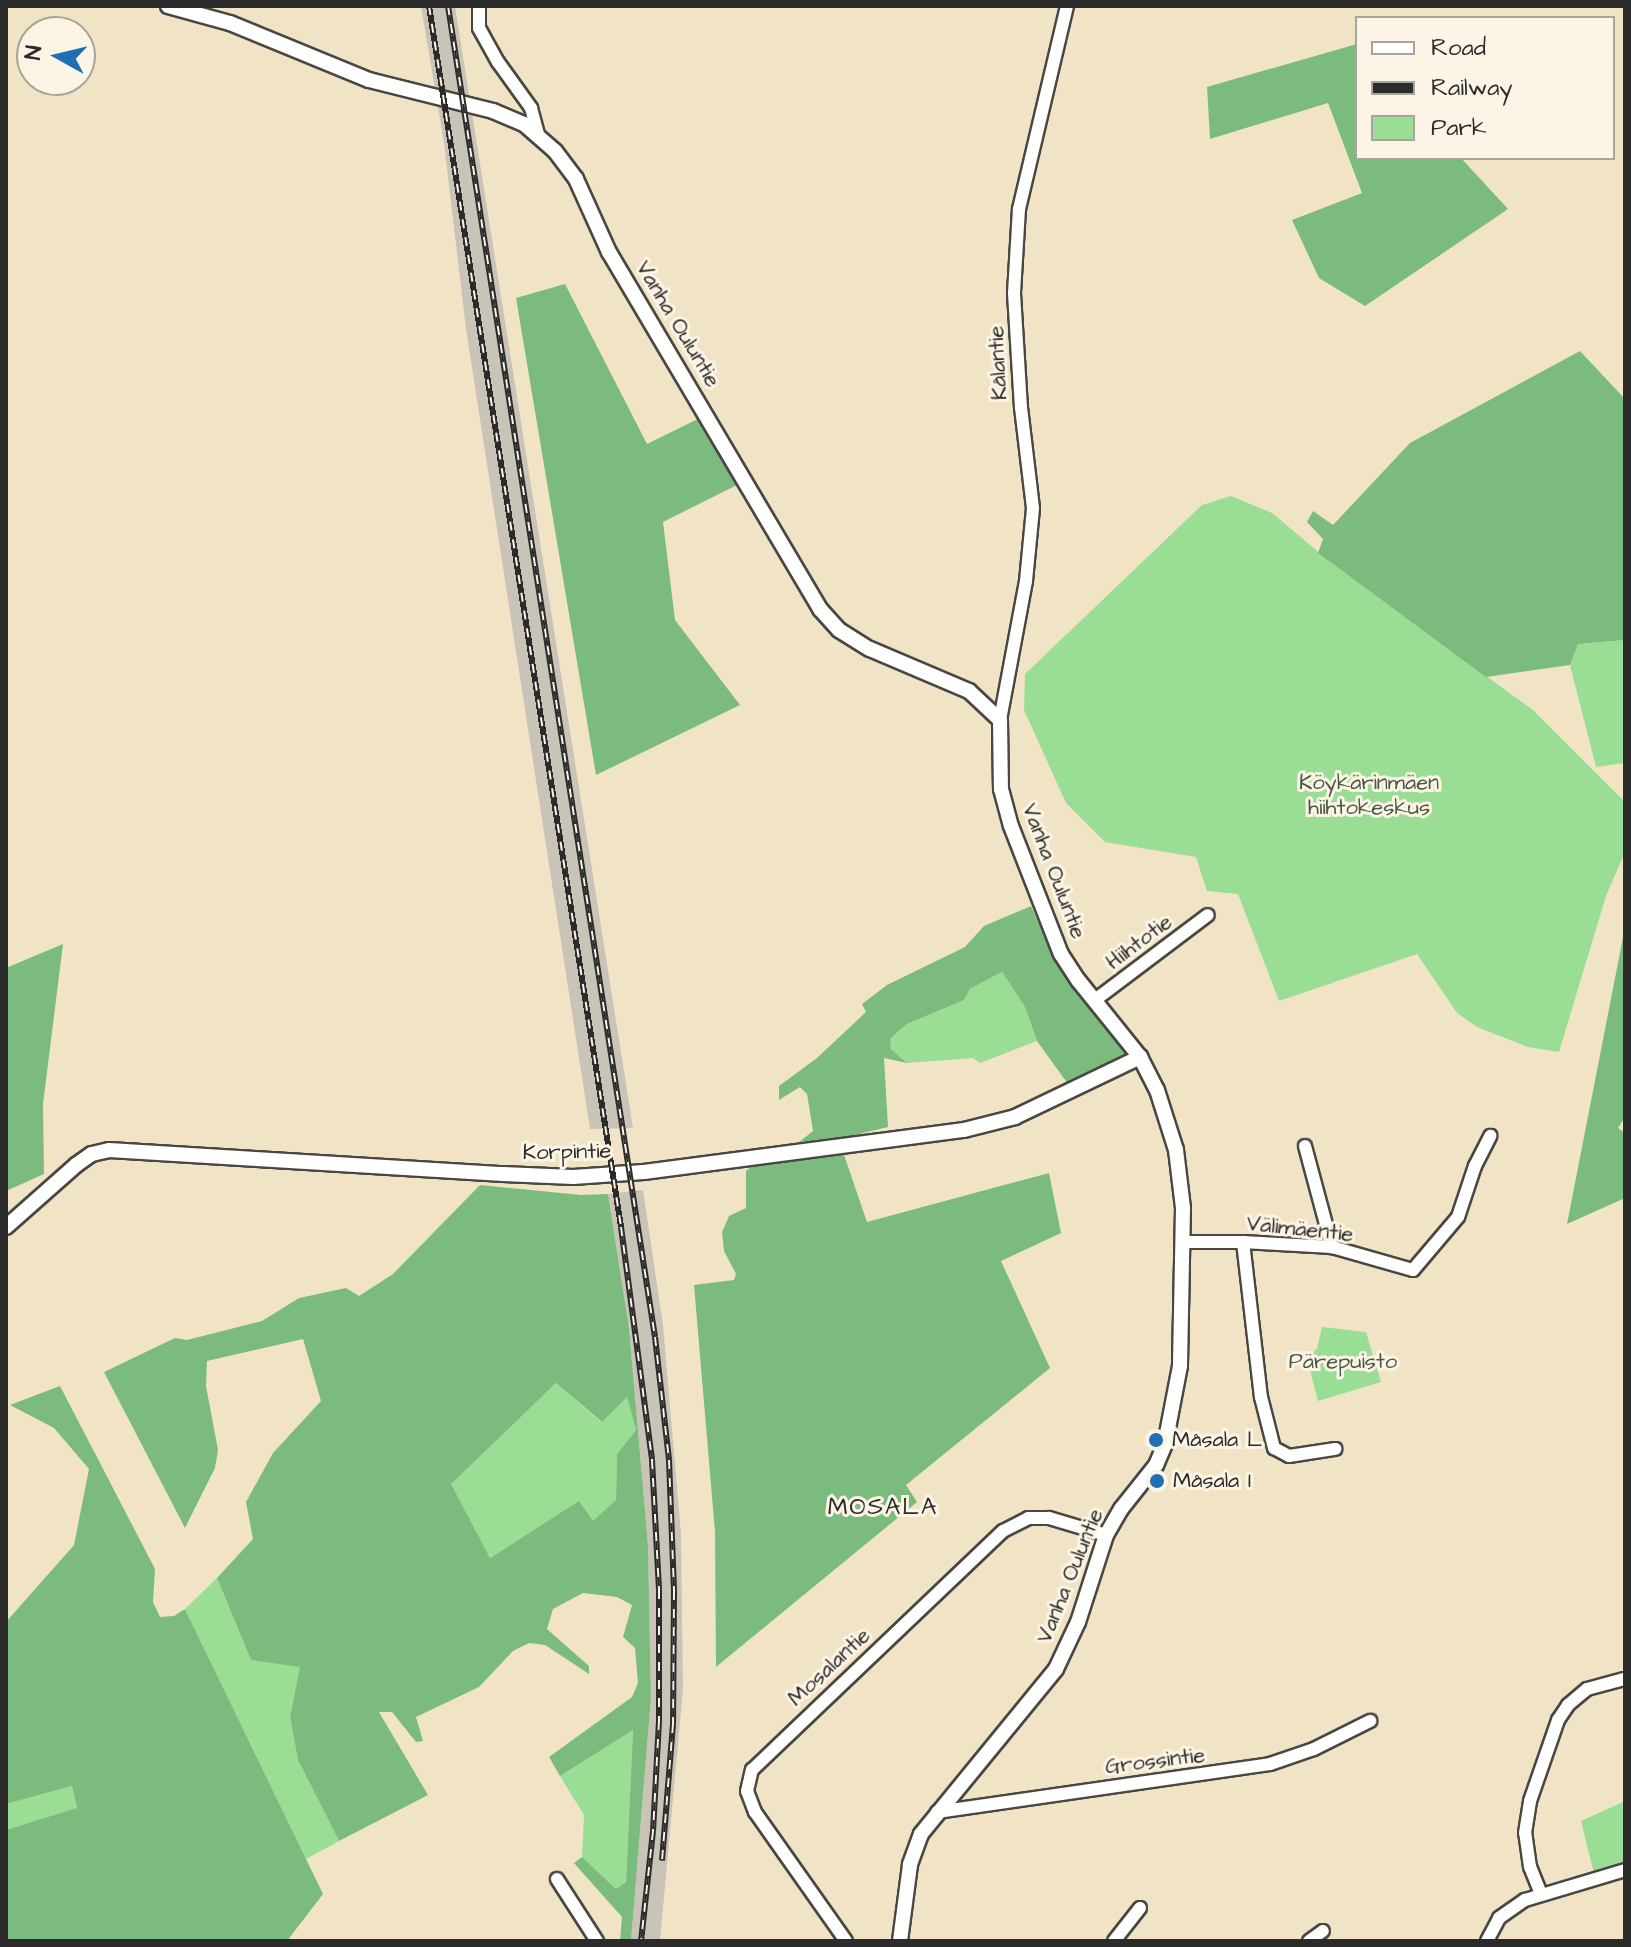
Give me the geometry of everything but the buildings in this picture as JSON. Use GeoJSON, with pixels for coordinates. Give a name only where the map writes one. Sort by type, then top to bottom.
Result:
{"type":"FeatureCollection","features":[{"type":"Feature","properties":{"kind":"street","name":"Vanha Ouluntie"},"geometry":{"type":"LineString","coordinates":[[168,6],[230,23],[369,80],[493,111],[524,124],[555,151],[576,179],[609,252],[820,609],[839,630],[870,649],[969,691],[1000,720],[1001,789],[1011,826],[1061,954],[1140,1057],[1157,1090],[1182,1179],[1180,1366],[1165,1444],[1156,1465],[1121,1509],[1106,1535],[1078,1622],[1056,1669],[921,1834],[910,1865],[900,1941]]}},
{"type":"Feature","properties":{"kind":"street"},"geometry":{"type":"LineString","coordinates":[[479,6],[479,28],[498,62],[531,108],[539,137]]}},
{"type":"Feature","properties":{"kind":"street","name":"Kålantie"},"geometry":{"type":"LineString","coordinates":[[1000,720],[1026,581],[1033,508],[1021,408],[1014,293],[1019,209],[1067,6]]}},
{"type":"Feature","properties":{"kind":"street","name":"Hiihtotie"},"geometry":{"type":"LineString","coordinates":[[1095,1000],[1208,915]]}},
{"type":"Feature","properties":{"kind":"street","name":"Korpintie"},"geometry":{"type":"LineString","coordinates":[[6,1227],[76,1165],[92,1154],[109,1150],[517,1175],[573,1177],[644,1172],[964,1130],[1015,1117],[1140,1057]]}},
{"type":"Feature","properties":{"kind":"street","name":"Välimäentie"},"geometry":{"type":"LineString","coordinates":[[1182,1242],[1332,1247],[1413,1270],[1458,1217],[1475,1166],[1490,1136]]}},
{"type":"Feature","properties":{"kind":"street"},"geometry":{"type":"LineString","coordinates":[[1305,1146],[1332,1247]]}},
{"type":"Feature","properties":{"kind":"street"},"geometry":{"type":"LineString","coordinates":[[1243,1242],[1261,1397],[1274,1448],[1289,1456],[1335,1449]]}},
{"type":"Feature","properties":{"kind":"street","name":"Mosalantie"},"geometry":{"type":"LineString","coordinates":[[846,1941],[755,1812],[747,1791],[752,1770],[1003,1531],[1017,1522],[1036,1518],[1065,1521],[1106,1535]]}},
{"type":"Feature","properties":{"kind":"street"},"geometry":{"type":"LineString","coordinates":[[1541,1894],[1530,1867],[1525,1833],[1537,1780],[1558,1720],[1568,1705],[1587,1689],[1625,1679]]}},
{"type":"Feature","properties":{"kind":"street","name":"Grossintie"},"geometry":{"type":"LineString","coordinates":[[937,1812],[1270,1764],[1314,1749],[1370,1721]]}},
{"type":"Feature","properties":{"kind":"street"},"geometry":{"type":"LineString","coordinates":[[1487,1941],[1499,1918],[1512,1907],[1541,1894],[1625,1870]]}},
{"type":"Feature","properties":{"kind":"street"},"geometry":{"type":"LineString","coordinates":[[557,1879],[597,1941]]}},
{"type":"Feature","properties":{"kind":"street"},"geometry":{"type":"LineString","coordinates":[[1114,1941],[1140,1908]]}},
{"type":"Feature","properties":{"kind":"street"},"geometry":{"type":"LineString","coordinates":[[1309,1941],[1323,1931]]}},
{"type":"Feature","properties":{"kind":"shaded area"},"geometry":{"type":"Polygon","coordinates":[[[421,6],[455,6],[633,1128],[590,1129],[466,329],[444,143],[421,6]]]}},
{"type":"Feature","properties":{"kind":"shaded area"},"geometry":{"type":"Polygon","coordinates":[[[643,1190],[663,1325],[681,1534],[683,1689],[660,1941],[631,1941],[651,1698],[648,1545],[629,1328],[608,1194],[643,1190]]]}},
{"type":"Feature","properties":{"kind":"green space"},"geometry":{"type":"Polygon","coordinates":[[[1355,45],[1355,160],[1463,160],[1508,209],[1365,306],[1319,278],[1292,220],[1362,193],[1328,103],[1210,139],[1207,87],[1355,45]]]}},
{"type":"Feature","properties":{"kind":"green space"},"geometry":{"type":"Polygon","coordinates":[[[565,284],[647,444],[702,417],[739,484],[663,522],[675,620],[740,705],[596,775],[516,298],[565,284]]]}},
{"type":"Feature","properties":{"kind":"green space"},"geometry":{"type":"Polygon","coordinates":[[[1580,351],[1625,399],[1625,640],[1578,644],[1570,665],[1486,677],[1318,553],[1323,539],[1307,522],[1313,511],[1333,525],[1410,443],[1580,351]]]}},
{"type":"Feature","properties":{"kind":"green space","name":"Köykärinmäen hiihtokeskus"},"geometry":{"type":"Polygon","coordinates":[[[1231,496],[1272,513],[1334,565],[1533,710],[1625,802],[1625,852],[1606,896],[1559,1052],[1528,1047],[1477,1027],[1457,1013],[1417,954],[1279,1001],[1238,894],[1207,891],[1196,857],[1105,842],[1066,803],[1024,710],[1025,674],[1202,505],[1231,496]]]}},
{"type":"Feature","properties":{"kind":"green space"},"geometry":{"type":"Polygon","coordinates":[[[1625,640],[1625,763],[1596,767],[1570,665],[1578,644],[1625,640]]]}},
{"type":"Feature","properties":{"kind":"green space"},"geometry":{"type":"Polygon","coordinates":[[[1031,906],[1048,945],[1072,985],[1130,1051],[1068,1084],[1037,1041],[1025,1007],[1002,972],[970,989],[964,1000],[907,1024],[890,1039],[891,1049],[907,1063],[884,1058],[888,1127],[838,1139],[799,1142],[813,1131],[807,1094],[800,1087],[779,1100],[779,1086],[817,1058],[866,1012],[862,1004],[887,985],[965,947],[984,926],[1031,906]]]}},
{"type":"Feature","properties":{"kind":"green space"},"geometry":{"type":"Polygon","coordinates":[[[1625,927],[1625,1117],[1618,1128],[1625,1133],[1625,1198],[1567,1224],[1625,927]]]}},
{"type":"Feature","properties":{"kind":"green space"},"geometry":{"type":"Polygon","coordinates":[[[63,944],[43,1104],[44,1174],[6,1191],[6,968],[63,944]]]}},
{"type":"Feature","properties":{"kind":"green space"},"geometry":{"type":"Polygon","coordinates":[[[1002,972],[1025,1007],[1037,1041],[980,1063],[973,1058],[907,1063],[891,1049],[889,1040],[907,1024],[964,1000],[970,989],[1002,972]]]}},
{"type":"Feature","properties":{"kind":"green space"},"geometry":{"type":"Polygon","coordinates":[[[843,1152],[867,1222],[1049,1173],[1061,1233],[1001,1261],[1050,1368],[906,1485],[917,1502],[716,1667],[715,1532],[694,1285],[734,1280],[736,1274],[724,1251],[722,1232],[729,1216],[746,1208],[746,1171],[751,1167],[843,1152]]]}},
{"type":"Feature","properties":{"kind":"green space"},"geometry":{"type":"Polygon","coordinates":[[[480,1185],[581,1195],[608,1194],[629,1328],[648,1545],[651,1698],[631,1941],[620,1941],[622,1917],[574,1863],[582,1857],[616,1889],[626,1882],[633,1730],[560,1776],[549,1757],[632,1697],[638,1683],[635,1648],[623,1637],[632,1605],[617,1597],[583,1593],[553,1609],[547,1629],[589,1666],[589,1674],[545,1645],[529,1643],[513,1651],[479,1687],[416,1717],[423,1741],[416,1742],[392,1712],[379,1712],[428,1795],[339,1841],[298,1760],[290,1717],[300,1667],[251,1660],[217,1578],[253,1539],[246,1502],[273,1453],[321,1401],[303,1339],[207,1361],[206,1386],[218,1450],[215,1468],[185,1528],[104,1372],[175,1338],[187,1340],[262,1321],[299,1298],[346,1288],[359,1296],[393,1274],[480,1185]],[[556,1383],[451,1484],[490,1558],[579,1501],[593,1521],[616,1500],[617,1454],[636,1430],[627,1397],[602,1422],[556,1383]]]}},
{"type":"Feature","properties":{"kind":"green space","name":"Pärepuisto"},"geometry":{"type":"Polygon","coordinates":[[[1322,1327],[1366,1332],[1381,1382],[1318,1401],[1307,1358],[1317,1349],[1322,1327]]]}},
{"type":"Feature","properties":{"kind":"green space"},"geometry":{"type":"Polygon","coordinates":[[[556,1383],[601,1422],[627,1396],[636,1430],[617,1454],[616,1500],[593,1522],[578,1502],[490,1558],[450,1484],[556,1383]]]}},
{"type":"Feature","properties":{"kind":"green space"},"geometry":{"type":"Polygon","coordinates":[[[60,1386],[155,1569],[153,1602],[160,1617],[174,1616],[185,1609],[323,1894],[287,1941],[6,1941],[6,1830],[77,1808],[72,1786],[6,1804],[6,1622],[74,1545],[89,1469],[54,1428],[10,1405],[60,1386]]]}},
{"type":"Feature","properties":{"kind":"green space"},"geometry":{"type":"Polygon","coordinates":[[[217,1578],[251,1660],[301,1666],[290,1717],[298,1760],[339,1841],[306,1859],[185,1609],[217,1578]]]}},
{"type":"Feature","properties":{"kind":"green space"},"geometry":{"type":"Polygon","coordinates":[[[633,1729],[626,1882],[616,1889],[582,1857],[584,1815],[560,1776],[633,1729]]]}},
{"type":"Feature","properties":{"kind":"green space"},"geometry":{"type":"Polygon","coordinates":[[[72,1786],[77,1809],[6,1830],[6,1804],[72,1786]]]}},
{"type":"Feature","properties":{"kind":"green space"},"geometry":{"type":"Polygon","coordinates":[[[1623,1802],[1625,1870],[1595,1878],[1581,1821],[1623,1802]]]}},
{"type":"Feature","properties":{"kind":"railway"},"geometry":{"type":"LineString","coordinates":[[429,6],[621,1227],[652,1460],[659,1590],[659,1721],[653,1831],[641,1941]]}},
{"type":"Feature","properties":{"kind":"railway"},"geometry":{"type":"LineString","coordinates":[[448,6],[655,1337],[669,1460],[674,1591],[673,1724],[662,1861]]}},
{"type":"Feature","properties":{"kind":"place","name":"Måsala L"},"geometry":{"type":"Point","coordinates":[1156,1440]}},
{"type":"Feature","properties":{"kind":"place","name":"Måsala I"},"geometry":{"type":"Point","coordinates":[1157,1481]}},
{"type":"Feature","properties":{"kind":"district","name":"MOSALA"},"geometry":{"type":"Point","coordinates":[883,1508]}}]}
